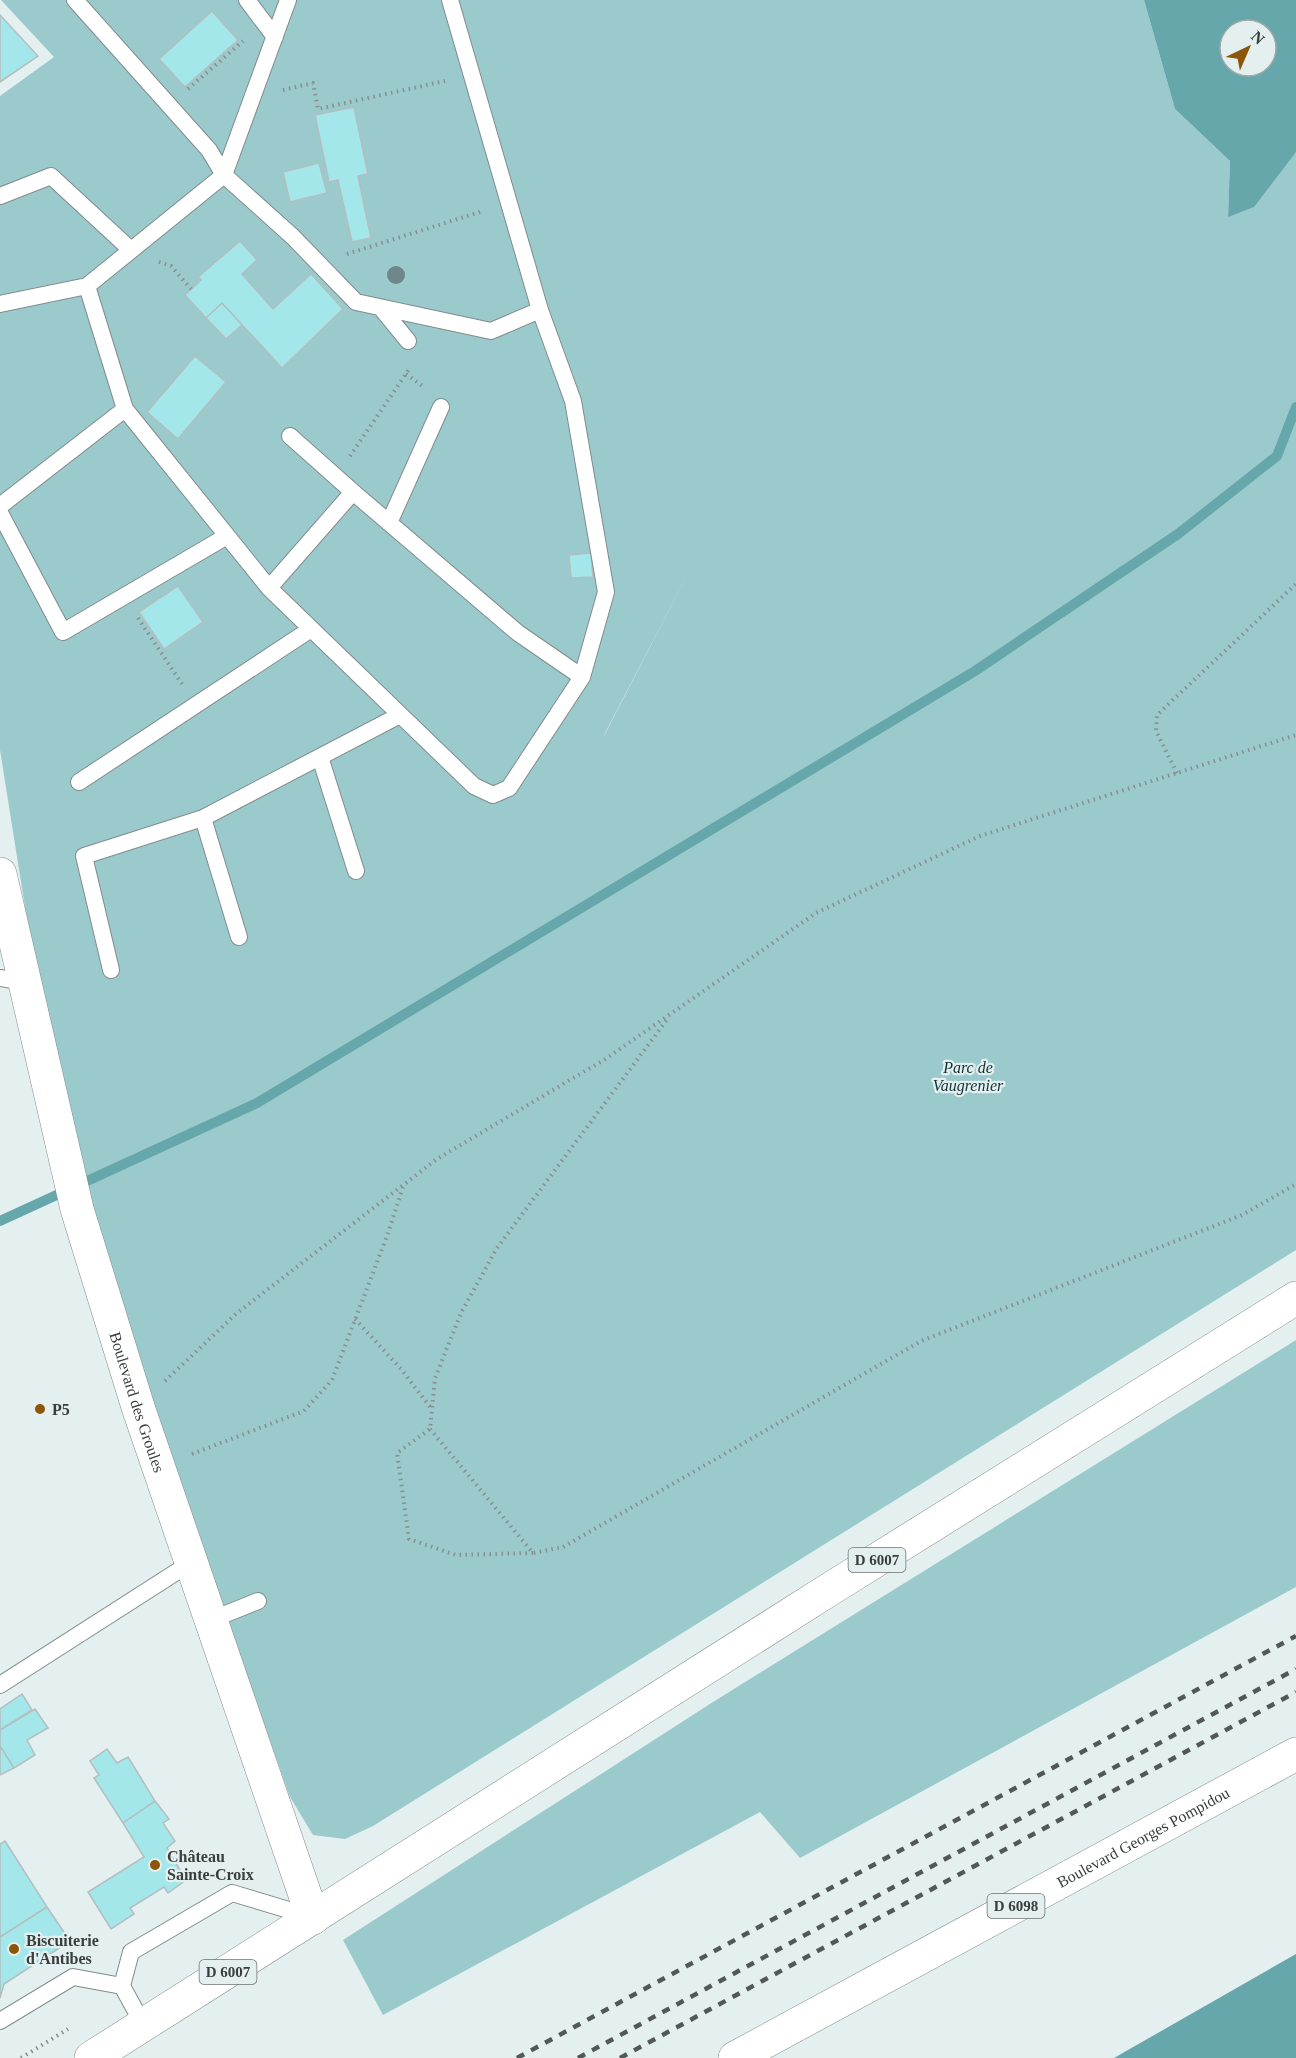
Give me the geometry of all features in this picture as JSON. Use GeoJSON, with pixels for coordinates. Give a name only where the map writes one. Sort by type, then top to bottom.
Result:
{"type":"FeatureCollection","features":[{"type":"Feature","properties":{"kind":"main road","name":"Boulevard des Groules"},"geometry":{"type":"LineString","coordinates":[[0,874],[12,980],[76,1209],[138,1407],[213,1618],[313,1918]]}},
{"type":"Feature","properties":{"kind":"main road","name":"D 6007"},"geometry":{"type":"LineString","coordinates":[[91,2058],[827,1591],[1296,1298]]}},
{"type":"Feature","properties":{"kind":"main road","name":"Boulevard Georges Pompidou"},"geometry":{"type":"LineString","coordinates":[[735,2058],[1296,1754]]}},
{"type":"Feature","properties":{"kind":"lane"},"geometry":{"type":"LineString","coordinates":[[75,0],[210,150],[224,175],[293,237],[356,302],[491,332],[540,310]]}},
{"type":"Feature","properties":{"kind":"lane"},"geometry":{"type":"LineString","coordinates":[[247,0],[275,37]]}},
{"type":"Feature","properties":{"kind":"lane"},"geometry":{"type":"LineString","coordinates":[[0,304],[87,286],[224,175],[288,0]]}},
{"type":"Feature","properties":{"kind":"lane"},"geometry":{"type":"LineString","coordinates":[[87,286],[125,409],[269,588],[474,786],[493,795],[509,788],[582,677],[606,592],[573,401],[540,310],[450,0]]}},
{"type":"Feature","properties":{"kind":"lane"},"geometry":{"type":"LineString","coordinates":[[0,196],[51,176],[131,250]]}},
{"type":"Feature","properties":{"kind":"lane"},"geometry":{"type":"LineString","coordinates":[[381,308],[408,341]]}},
{"type":"Feature","properties":{"kind":"lane"},"geometry":{"type":"LineString","coordinates":[[389,522],[437,400]]}},
{"type":"Feature","properties":{"kind":"lane"},"geometry":{"type":"LineString","coordinates":[[0,506],[125,409]]}},
{"type":"Feature","properties":{"kind":"lane"},"geometry":{"type":"LineString","coordinates":[[290,436],[518,633],[582,677]]}},
{"type":"Feature","properties":{"kind":"lane"},"geometry":{"type":"LineString","coordinates":[[269,588],[353,492]]}},
{"type":"Feature","properties":{"kind":"lane"},"geometry":{"type":"LineString","coordinates":[[0,513],[63,632],[227,536]]}},
{"type":"Feature","properties":{"kind":"lane"},"geometry":{"type":"LineString","coordinates":[[79,782],[311,628]]}},
{"type":"Feature","properties":{"kind":"lane"},"geometry":{"type":"LineString","coordinates":[[111,970],[84,856],[203,818],[400,715]]}},
{"type":"Feature","properties":{"kind":"lane"},"geometry":{"type":"LineString","coordinates":[[320,757],[356,871]]}},
{"type":"Feature","properties":{"kind":"lane"},"geometry":{"type":"LineString","coordinates":[[203,818],[239,937]]}},
{"type":"Feature","properties":{"kind":"lane"},"geometry":{"type":"LineString","coordinates":[[0,1685],[192,1562]]}},
{"type":"Feature","properties":{"kind":"lane"},"geometry":{"type":"LineString","coordinates":[[213,1618],[258,1600]]}},
{"type":"Feature","properties":{"kind":"lane"},"geometry":{"type":"LineString","coordinates":[[144,2026],[122,1986],[131,1952],[232,1893],[313,1918]]}},
{"type":"Feature","properties":{"kind":"lane"},"geometry":{"type":"LineString","coordinates":[[0,2021],[73,1977],[122,1986]]}},
{"type":"Feature","properties":{"kind":"path"},"geometry":{"type":"LineString","coordinates":[[170,106],[264,23]]}},
{"type":"Feature","properties":{"kind":"path"},"geometry":{"type":"LineString","coordinates":[[253,97],[313,83],[318,109],[435,84]]}},
{"type":"Feature","properties":{"kind":"path"},"geometry":{"type":"LineString","coordinates":[[378,244],[459,218]]}},
{"type":"Feature","properties":{"kind":"path"},"geometry":{"type":"LineString","coordinates":[[131,250],[171,266],[191,289]]}},
{"type":"Feature","properties":{"kind":"path"},"geometry":{"type":"LineString","coordinates":[[336,477],[422,354],[408,341]]}},
{"type":"Feature","properties":{"kind":"path"},"geometry":{"type":"LineString","coordinates":[[406,374],[437,400]]}},
{"type":"Feature","properties":{"kind":"path"},"geometry":{"type":"LineString","coordinates":[[1177,773],[1156,731],[1157,715],[1296,584]]}},
{"type":"Feature","properties":{"kind":"path"},"geometry":{"type":"LineString","coordinates":[[125,597],[170,666]]}},
{"type":"Feature","properties":{"kind":"path"},"geometry":{"type":"LineString","coordinates":[[138,1407],[237,1313],[437,1159],[607,1058],[827,908],[980,836],[1296,735]]}},
{"type":"Feature","properties":{"kind":"path"},"geometry":{"type":"LineString","coordinates":[[533,1553],[430,1429],[435,1378],[453,1335],[497,1248],[671,1014]]}},
{"type":"Feature","properties":{"kind":"path"},"geometry":{"type":"LineString","coordinates":[[430,1429],[397,1453],[409,1539],[456,1555],[533,1553],[563,1547],[921,1341],[1242,1215],[1296,1184]]}},
{"type":"Feature","properties":{"kind":"path"},"geometry":{"type":"LineString","coordinates":[[160,1464],[214,1447],[304,1411],[332,1380],[387,1236],[403,1185]]}},
{"type":"Feature","properties":{"kind":"path"},"geometry":{"type":"LineString","coordinates":[[355,1319],[401,1369],[432,1409]]}},
{"type":"Feature","properties":{"kind":"green space","name":"Parc de Vaugrenier"},"geometry":{"type":"Polygon","coordinates":[[[1,0],[1144,0],[1175,109],[1230,161],[1228,217],[1296,152],[1296,1250],[373,1826],[345,1839],[313,1835],[290,1797],[75,1192],[49,1058],[0,750],[0,96],[54,57],[1,0]],[[696,558],[604,735],[604,736],[696,558]]]}},
{"type":"Feature","properties":{"kind":"green space"},"geometry":{"type":"Polygon","coordinates":[[[1296,1340],[1296,1587],[800,1858],[760,1812],[383,2015],[343,1940],[713,1702],[1296,1340]]]}},
{"type":"Feature","properties":{"kind":"shaded area"},"geometry":{"type":"Polygon","coordinates":[[[1144,0],[1296,0],[1296,152],[1254,207],[1228,217],[1230,161],[1175,109],[1144,0]]]}},
{"type":"Feature","properties":{"kind":"shaded area"},"geometry":{"type":"Polygon","coordinates":[[[1296,1954],[1296,2058],[1114,2058],[1296,1954]]]}},
{"type":"Feature","properties":{"kind":"building"},"geometry":{"type":"Polygon","coordinates":[[[212,11],[238,40],[185,87],[159,59],[212,11]]]}},
{"type":"Feature","properties":{"kind":"building"},"geometry":{"type":"Polygon","coordinates":[[[0,15],[38,56],[0,82],[0,15]]]}},
{"type":"Feature","properties":{"kind":"building"},"geometry":{"type":"Polygon","coordinates":[[[354,107],[368,174],[358,176],[371,238],[352,242],[338,180],[329,182],[315,115],[354,107]]]}},
{"type":"Feature","properties":{"kind":"building"},"geometry":{"type":"Polygon","coordinates":[[[319,163],[327,193],[290,202],[283,172],[319,163]]]}},
{"type":"Feature","properties":{"kind":"building"},"geometry":{"type":"Polygon","coordinates":[[[240,241],[257,260],[242,274],[273,309],[311,274],[343,309],[282,368],[222,303],[206,318],[185,295],[201,280],[198,277],[240,241]]]}},
{"type":"Feature","properties":{"kind":"building"},"geometry":{"type":"Polygon","coordinates":[[[222,303],[242,325],[226,339],[206,318],[222,303]]]}},
{"type":"Feature","properties":{"kind":"building"},"geometry":{"type":"Polygon","coordinates":[[[195,356],[226,382],[178,439],[147,412],[195,356]]]}},
{"type":"Feature","properties":{"kind":"building"},"geometry":{"type":"Polygon","coordinates":[[[591,553],[593,577],[571,578],[569,555],[591,553]]]}},
{"type":"Feature","properties":{"kind":"building"},"geometry":{"type":"Polygon","coordinates":[[[178,586],[203,622],[164,649],[139,612],[178,586]]]}},
{"type":"Feature","properties":{"kind":"building"},"geometry":{"type":"Polygon","coordinates":[[[22,1694],[32,1710],[0,1730],[0,1709],[22,1694]]]}},
{"type":"Feature","properties":{"kind":"building"},"geometry":{"type":"Polygon","coordinates":[[[35,1709],[48,1728],[27,1740],[35,1755],[14,1768],[0,1746],[0,1730],[35,1709]]]}},
{"type":"Feature","properties":{"kind":"building"},"geometry":{"type":"Polygon","coordinates":[[[0,1746],[14,1768],[0,1775],[0,1746]]]}},
{"type":"Feature","properties":{"kind":"building"},"geometry":{"type":"Polygon","coordinates":[[[107,1749],[117,1763],[128,1757],[155,1801],[123,1823],[94,1778],[99,1775],[90,1761],[107,1749]]]}},
{"type":"Feature","properties":{"kind":"building"},"geometry":{"type":"Polygon","coordinates":[[[155,1801],[169,1819],[163,1823],[175,1841],[167,1848],[186,1880],[168,1893],[164,1887],[130,1908],[134,1914],[111,1929],[88,1892],[144,1857],[123,1823],[155,1801]]]}},
{"type":"Feature","properties":{"kind":"building"},"geometry":{"type":"Polygon","coordinates":[[[5,1841],[47,1907],[0,1937],[0,1844],[5,1841]]]}},
{"type":"Feature","properties":{"kind":"building"},"geometry":{"type":"Polygon","coordinates":[[[47,1907],[70,1941],[4,1984],[0,1998],[0,1937],[47,1907]]]}},
{"type":"Feature","properties":{"kind":"waterway"},"geometry":{"type":"LineString","coordinates":[[0,1221],[257,1103],[975,671],[1178,534],[1277,456],[1296,407]]}},
{"type":"Feature","properties":{"kind":"railway"},"geometry":{"type":"LineString","coordinates":[[517,2058],[1296,1636]]}},
{"type":"Feature","properties":{"kind":"railway"},"geometry":{"type":"LineString","coordinates":[[578,2058],[1296,1669]]}},
{"type":"Feature","properties":{"kind":"railway"},"geometry":{"type":"LineString","coordinates":[[620,2058],[1296,1692]]}},
{"type":"Feature","properties":{"kind":"place","name":"P5"},"geometry":{"type":"Point","coordinates":[40,1409]}},
{"type":"Feature","properties":{"kind":"place","name":"Château Sainte-Croix"},"geometry":{"type":"Point","coordinates":[155,1865]}},
{"type":"Feature","properties":{"kind":"place","name":"Biscuiterie d'Antibes"},"geometry":{"type":"Point","coordinates":[14,1949]}}]}
